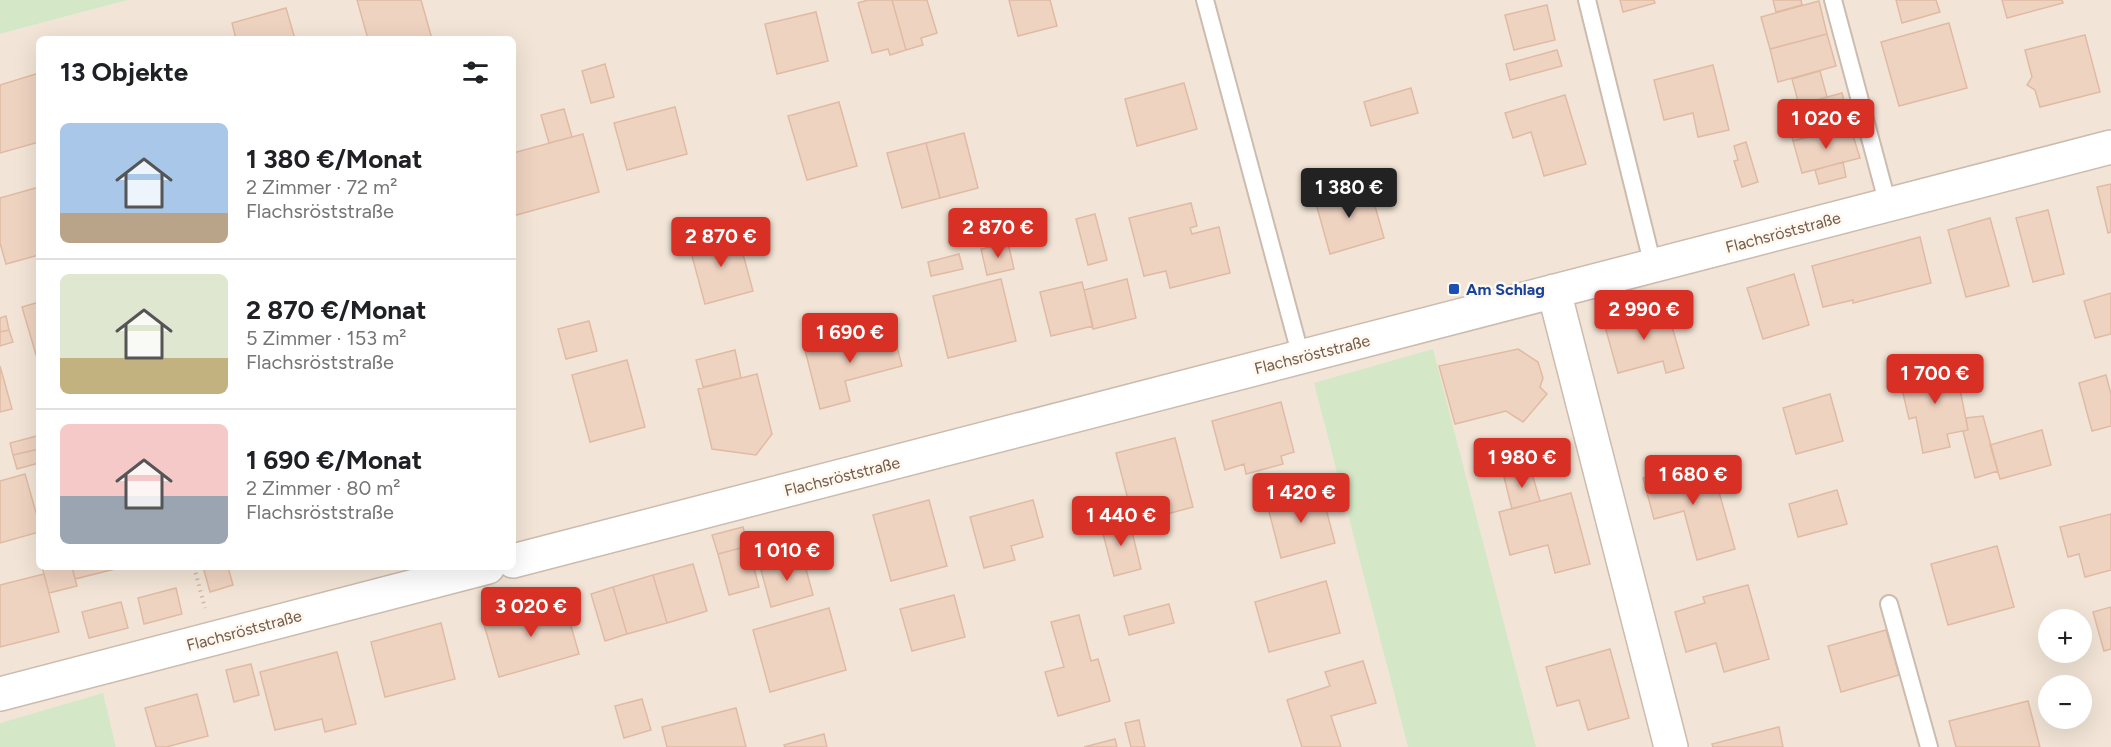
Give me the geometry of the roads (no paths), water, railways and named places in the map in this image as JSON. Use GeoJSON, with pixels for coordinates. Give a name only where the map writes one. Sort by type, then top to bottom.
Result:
{"type":"FeatureCollection","features":[{"type":"Feature","properties":{"kind":"street","name":"Flachsröststraße"},"geometry":{"type":"LineString","coordinates":[[516,560],[2111,147]]}},
{"type":"Feature","properties":{"kind":"street"},"geometry":{"type":"LineString","coordinates":[[1554,291],[1671,747]]}},
{"type":"Feature","properties":{"kind":"street","name":"Flachsröststraße"},"geometry":{"type":"LineString","coordinates":[[0,694],[476,570]]}},
{"type":"Feature","properties":{"kind":"lane"},"geometry":{"type":"LineString","coordinates":[[1205,0],[1301,357]]}},
{"type":"Feature","properties":{"kind":"lane"},"geometry":{"type":"LineString","coordinates":[[1587,0],[1653,266]]}},
{"type":"Feature","properties":{"kind":"lane"},"geometry":{"type":"LineString","coordinates":[[1833,0],[1888,205]]}},
{"type":"Feature","properties":{"kind":"lane"},"geometry":{"type":"LineString","coordinates":[[1889,604],[1929,747]]}},
{"type":"Feature","properties":{"kind":"place","name":"Am Schlag"},"geometry":{"type":"Point","coordinates":[1454,289]}}]}
